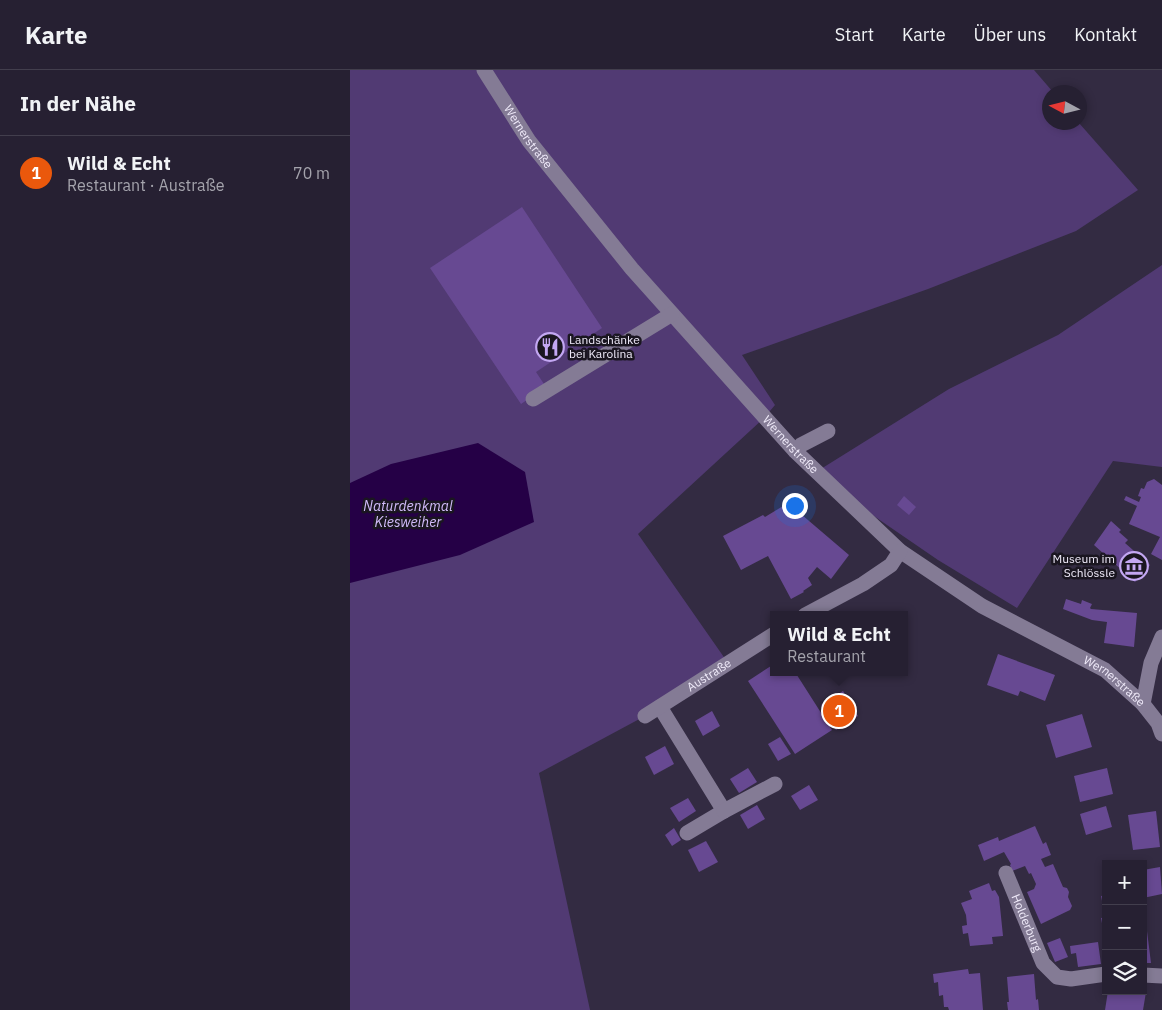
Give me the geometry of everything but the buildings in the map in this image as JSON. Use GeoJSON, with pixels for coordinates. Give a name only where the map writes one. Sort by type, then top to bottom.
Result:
{"type":"FeatureCollection","features":[{"type":"Feature","properties":{"kind":"street","name":"Wernerstraße"},"geometry":{"type":"LineString","coordinates":[[486,73],[529,141],[632,269],[795,451],[900,551],[982,606],[1106,670],[1143,704],[1158,723],[1162,734]]}},
{"type":"Feature","properties":{"kind":"street"},"geometry":{"type":"LineString","coordinates":[[533,398],[672,314]]}},
{"type":"Feature","properties":{"kind":"street"},"geometry":{"type":"LineString","coordinates":[[795,451],[801,445],[828,430]]}},
{"type":"Feature","properties":{"kind":"street"},"geometry":{"type":"LineString","coordinates":[[812,611],[870,579],[890,565],[900,551]]}},
{"type":"Feature","properties":{"kind":"street","name":"Austraße"},"geometry":{"type":"LineString","coordinates":[[645,716],[770,637]]}},
{"type":"Feature","properties":{"kind":"street"},"geometry":{"type":"LineString","coordinates":[[1143,704],[1152,664],[1162,637]]}},
{"type":"Feature","properties":{"kind":"street"},"geometry":{"type":"LineString","coordinates":[[660,707],[724,811]]}},
{"type":"Feature","properties":{"kind":"street"},"geometry":{"type":"LineString","coordinates":[[687,833],[775,784]]}},
{"type":"Feature","properties":{"kind":"street","name":"Holderburg"},"geometry":{"type":"LineString","coordinates":[[1006,873],[1043,963],[1057,977],[1070,979],[1102,975]]}},
{"type":"Feature","properties":{"kind":"street"},"geometry":{"type":"LineString","coordinates":[[1147,975],[1162,976]]}},
{"type":"Feature","properties":{"kind":"shaded area"},"geometry":{"type":"Polygon","coordinates":[[[350,70],[1034,70],[1047,85],[1042,85],[1042,130],[1085,130],[1138,190],[1076,231],[928,289],[742,355],[775,405],[764,418],[638,534],[728,663],[645,716],[539,773],[590,1010],[350,1010],[350,70]]]}},
{"type":"Feature","properties":{"kind":"shaded area"},"geometry":{"type":"Polygon","coordinates":[[[1162,265],[1162,467],[1113,461],[1017,608],[938,560],[833,488],[816,472],[949,389],[1058,335],[1162,265]]]}},
{"type":"Feature","properties":{"kind":"water","name":"Naturdenkmal Kiesweiher"},"geometry":{"type":"Polygon","coordinates":[[[478,443],[525,472],[534,522],[460,555],[350,583],[350,483],[391,464],[478,443]]]}},
{"type":"Feature","properties":{"kind":"place","name":"Landschänke bei Karolina"},"geometry":{"type":"Point","coordinates":[550,347]}},
{"type":"Feature","properties":{"kind":"place","name":"Museum im Schlössle"},"geometry":{"type":"Point","coordinates":[1134,566]}},
{"type":"Feature","properties":{"kind":"place","name":"Wild & Echt"},"geometry":{"type":"Point","coordinates":[839,711]}}]}
